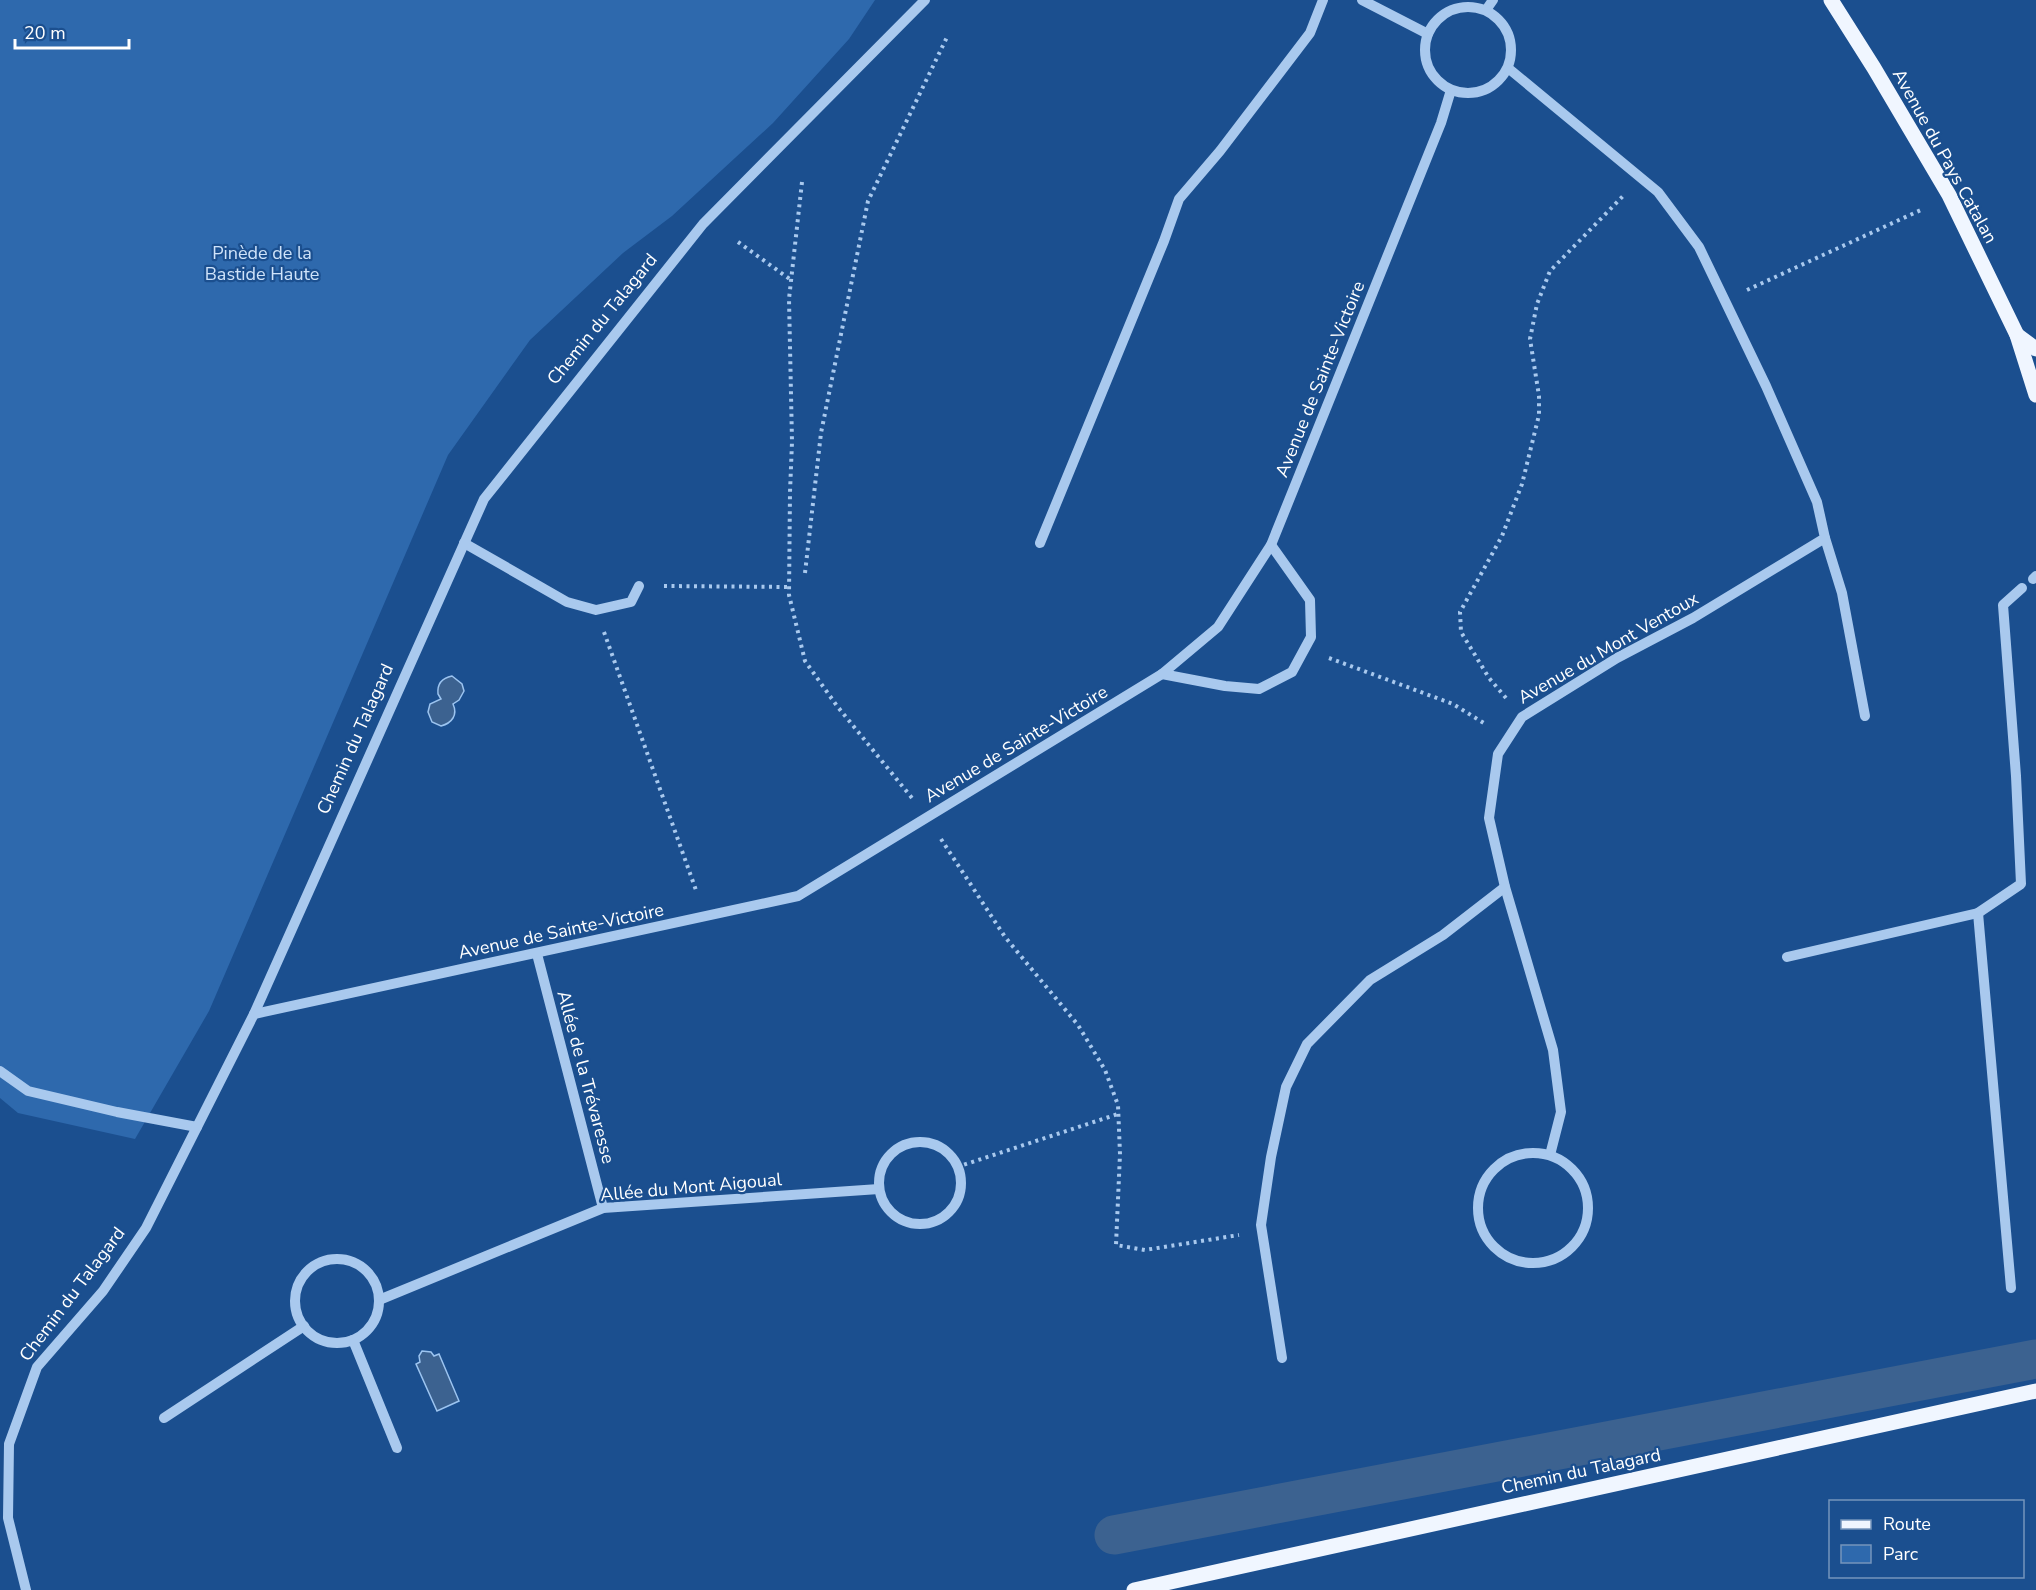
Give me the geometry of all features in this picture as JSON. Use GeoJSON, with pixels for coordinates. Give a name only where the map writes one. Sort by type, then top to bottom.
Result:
{"type":"FeatureCollection","features":[{"type":"Feature","properties":{"kind":"main road","name":"Avenue du Pays Catalan"},"geometry":{"type":"LineString","coordinates":[[1831,0],[1875,68],[1949,195],[2017,335],[2036,395]]}},
{"type":"Feature","properties":{"kind":"main road","name":"Avenue du Pays Catalan"},"geometry":{"type":"LineString","coordinates":[[2017,335],[2036,349]]}},
{"type":"Feature","properties":{"kind":"main road","name":"Chemin du Talagard"},"geometry":{"type":"LineString","coordinates":[[1134,1590],[2036,1391]]}},
{"type":"Feature","properties":{"kind":"street","name":"Chemin du Talagard"},"geometry":{"type":"LineString","coordinates":[[26,1590],[8,1518],[9,1444],[37,1367],[103,1291],[146,1228],[254,1014],[483,499],[703,224],[925,0]]}},
{"type":"Feature","properties":{"kind":"street"},"geometry":{"type":"LineString","coordinates":[[1040,543],[1160,251],[1179,198],[1220,151],[1310,33],[1323,0]]}},
{"type":"Feature","properties":{"kind":"street"},"geometry":{"type":"LineString","coordinates":[[1362,0],[1428,34]]}},
{"type":"Feature","properties":{"kind":"street"},"geometry":{"type":"LineString","coordinates":[[1486,10],[1493,0]]}},
{"type":"Feature","properties":{"kind":"street"},"geometry":{"type":"LineString","coordinates":[[1473,6],[1486,10],[1498,18],[1512,41],[1512,54],[1508,68],[1501,79],[1484,90],[1464,93],[1451,90],[1440,83],[1431,72],[1426,60],[1425,47],[1428,34],[1435,21],[1446,12],[1459,7],[1473,6]]}},
{"type":"Feature","properties":{"kind":"street"},"geometry":{"type":"LineString","coordinates":[[1508,68],[1642,177],[1658,192],[1699,247],[1766,386],[1817,502],[1825,538],[1842,593],[1865,716]]}},
{"type":"Feature","properties":{"kind":"street","name":"Avenue de Sainte-Victoire"},"geometry":{"type":"LineString","coordinates":[[254,1014],[798,896],[1162,674],[1218,627],[1271,545],[1442,123],[1451,90]]}},
{"type":"Feature","properties":{"kind":"street","name":"Avenue du Mont Ventoux"},"geometry":{"type":"LineString","coordinates":[[1550,1155],[1561,1112],[1553,1050],[1505,887],[1489,818],[1498,754],[1522,717],[1617,658],[1693,618],[1825,538]]}},
{"type":"Feature","properties":{"kind":"street"},"geometry":{"type":"LineString","coordinates":[[464,543],[567,602],[596,610],[631,602],[639,586]]}},
{"type":"Feature","properties":{"kind":"street"},"geometry":{"type":"LineString","coordinates":[[1162,674],[1225,686],[1259,689],[1292,672],[1311,637],[1310,600],[1271,545]]}},
{"type":"Feature","properties":{"kind":"street"},"geometry":{"type":"LineString","coordinates":[[1787,957],[1978,913],[2021,884],[2016,776],[2003,605],[2022,588]]}},
{"type":"Feature","properties":{"kind":"street"},"geometry":{"type":"LineString","coordinates":[[1282,1358],[1261,1225],[1271,1157],[1286,1087],[1307,1044],[1370,980],[1443,935],[1505,887]]}},
{"type":"Feature","properties":{"kind":"street"},"geometry":{"type":"LineString","coordinates":[[1978,913],[2011,1288]]}},
{"type":"Feature","properties":{"kind":"street","name":"Allée de la Trévaresse"},"geometry":{"type":"LineString","coordinates":[[537,954],[603,1208]]}},
{"type":"Feature","properties":{"kind":"street"},"geometry":{"type":"LineString","coordinates":[[0,1071],[28,1091],[117,1112],[197,1127]]}},
{"type":"Feature","properties":{"kind":"street"},"geometry":{"type":"LineString","coordinates":[[915,1142],[928,1143],[951,1156],[957,1167],[961,1179],[960,1193],[954,1206],[944,1217],[932,1223],[917,1224],[903,1221],[891,1213],[883,1203],[879,1189],[879,1176],[884,1163],[892,1153],[903,1146],[915,1142]]}},
{"type":"Feature","properties":{"kind":"street"},"geometry":{"type":"LineString","coordinates":[[1531,1152],[1550,1155],[1566,1163],[1578,1176],[1586,1191],[1588,1209],[1585,1226],[1576,1242],[1563,1254],[1547,1261],[1530,1263],[1512,1259],[1496,1250],[1484,1235],[1478,1217],[1478,1198],[1484,1181],[1497,1166],[1513,1156],[1531,1152]]}},
{"type":"Feature","properties":{"kind":"street","name":"Allée du Mont Aigoual"},"geometry":{"type":"LineString","coordinates":[[379,1300],[603,1208],[879,1189]]}},
{"type":"Feature","properties":{"kind":"street"},"geometry":{"type":"LineString","coordinates":[[333,1259],[347,1260],[360,1265],[370,1275],[377,1287],[379,1300],[377,1314],[371,1326],[360,1336],[353,1340],[333,1343],[308,1332],[304,1326],[295,1308],[295,1294],[304,1275],[320,1262],[333,1259]]}},
{"type":"Feature","properties":{"kind":"street"},"geometry":{"type":"LineString","coordinates":[[164,1419],[304,1326]]}},
{"type":"Feature","properties":{"kind":"street"},"geometry":{"type":"LineString","coordinates":[[353,1340],[397,1448]]}},
{"type":"Feature","properties":{"kind":"path"},"geometry":{"type":"LineString","coordinates":[[805,573],[821,433],[868,201],[948,34]]}},
{"type":"Feature","properties":{"kind":"path"},"geometry":{"type":"LineString","coordinates":[[1522,717],[1489,678],[1461,632],[1460,612],[1502,536],[1522,484],[1539,415],[1539,396],[1530,339],[1537,304],[1550,271],[1642,177]]}},
{"type":"Feature","properties":{"kind":"path"},"geometry":{"type":"LineString","coordinates":[[802,182],[789,299],[792,442],[789,595],[805,661],[837,706],[912,799]]}},
{"type":"Feature","properties":{"kind":"path"},"geometry":{"type":"LineString","coordinates":[[1725,299],[1923,209]]}},
{"type":"Feature","properties":{"kind":"path"},"geometry":{"type":"LineString","coordinates":[[738,242],[791,281]]}},
{"type":"Feature","properties":{"kind":"path"},"geometry":{"type":"LineString","coordinates":[[639,586],[789,587]]}},
{"type":"Feature","properties":{"kind":"path"},"geometry":{"type":"LineString","coordinates":[[596,610],[705,917]]}},
{"type":"Feature","properties":{"kind":"path"},"geometry":{"type":"LineString","coordinates":[[1301,656],[1332,659],[1453,704],[1508,738]]}},
{"type":"Feature","properties":{"kind":"path"},"geometry":{"type":"LineString","coordinates":[[937,832],[1005,937],[1078,1025],[1105,1070],[1118,1105],[1120,1154],[1116,1245],[1144,1250],[1262,1231]]}},
{"type":"Feature","properties":{"kind":"path"},"geometry":{"type":"LineString","coordinates":[[957,1167],[1118,1113]]}},
{"type":"Feature","properties":{"kind":"green space","name":"Pinède de la Bastide Haute"},"geometry":{"type":"Polygon","coordinates":[[[0,0],[875,0],[849,39],[773,123],[672,216],[623,253],[530,340],[448,455],[209,1011],[135,1139],[18,1113],[0,1098],[0,0]]]}},
{"type":"Feature","properties":{"kind":"shaded area"},"geometry":{"type":"Polygon","coordinates":[[[452,676],[462,684],[464,691],[459,700],[453,704],[455,712],[453,718],[441,726],[432,722],[428,712],[430,704],[441,699],[438,687],[441,682],[452,676]]]}},
{"type":"Feature","properties":{"kind":"shaded area"},"geometry":{"type":"Polygon","coordinates":[[[422,1351],[431,1352],[434,1356],[439,1354],[459,1401],[437,1411],[416,1364],[420,1362],[419,1356],[422,1351]]]}},
{"type":"Feature","properties":{"kind":"waterway"},"geometry":{"type":"LineString","coordinates":[[1114,1535],[2036,1359]]}}]}
